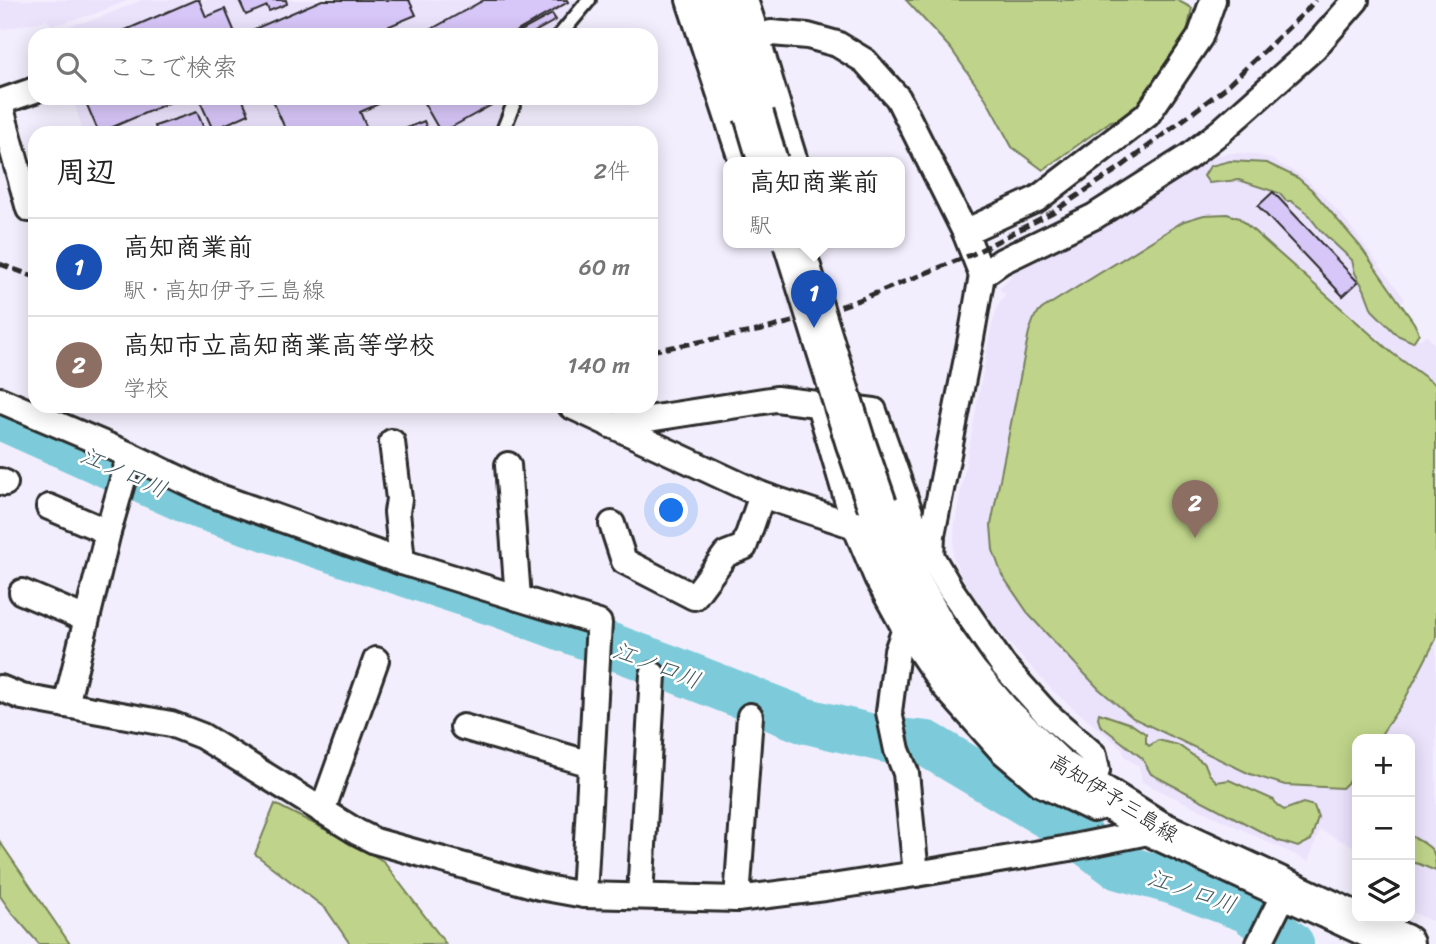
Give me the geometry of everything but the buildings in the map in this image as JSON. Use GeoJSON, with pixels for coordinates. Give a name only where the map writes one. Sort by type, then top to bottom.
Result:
{"type":"FeatureCollection","features":[{"type":"Feature","properties":{"kind":"main road"},"geometry":{"type":"LineString","coordinates":[[717,0],[754,115],[759,153]]}},
{"type":"Feature","properties":{"kind":"main road","name":"高知伊予三島線"},"geometry":{"type":"LineString","coordinates":[[795,248],[866,515],[911,582],[942,636],[969,675],[1001,713],[1057,767],[1158,830],[1269,923],[1404,944]]}},
{"type":"Feature","properties":{"kind":"street"},"geometry":{"type":"LineString","coordinates":[[689,0],[759,153]]}},
{"type":"Feature","properties":{"kind":"street"},"geometry":{"type":"LineString","coordinates":[[745,0],[757,37],[759,153]]}},
{"type":"Feature","properties":{"kind":"street"},"geometry":{"type":"LineString","coordinates":[[965,232],[1037,199],[1147,114],[1200,37],[1213,0]]}},
{"type":"Feature","properties":{"kind":"street"},"geometry":{"type":"LineString","coordinates":[[982,275],[1002,261],[1094,216],[1188,157],[1314,48],[1356,0]]}},
{"type":"Feature","properties":{"kind":"street"},"geometry":{"type":"LineString","coordinates":[[757,37],[771,33],[808,36],[837,44],[865,61],[898,98],[965,232],[982,275],[932,535],[931,558]]}},
{"type":"Feature","properties":{"kind":"street"},"geometry":{"type":"LineString","coordinates":[[17,196],[0,104],[28,93]]}},
{"type":"Feature","properties":{"kind":"street"},"geometry":{"type":"LineString","coordinates":[[610,425],[776,399],[874,411],[917,532],[950,588],[1003,665],[1046,713],[1094,755],[1097,770],[1081,782]]}},
{"type":"Feature","properties":{"kind":"street"},"geometry":{"type":"LineString","coordinates":[[0,401],[28,413]]}},
{"type":"Feature","properties":{"kind":"street"},"geometry":{"type":"LineString","coordinates":[[819,405],[866,515],[877,578],[905,629],[943,685],[1001,750],[1041,785],[1093,809],[1116,804]]}},
{"type":"Feature","properties":{"kind":"street"},"geometry":{"type":"LineString","coordinates":[[29,413],[130,455],[211,494],[402,562],[599,623],[584,895]]}},
{"type":"Feature","properties":{"kind":"street"},"geometry":{"type":"LineString","coordinates":[[585,413],[762,495],[866,515]]}},
{"type":"Feature","properties":{"kind":"street"},"geometry":{"type":"LineString","coordinates":[[392,442],[399,499],[397,512],[402,562]]}},
{"type":"Feature","properties":{"kind":"street"},"geometry":{"type":"LineString","coordinates":[[66,705],[108,532],[130,455]]}},
{"type":"Feature","properties":{"kind":"street"},"geometry":{"type":"LineString","coordinates":[[508,465],[518,598]]}},
{"type":"Feature","properties":{"kind":"street"},"geometry":{"type":"LineString","coordinates":[[612,524],[624,561],[694,597],[726,554],[744,547],[762,495]]}},
{"type":"Feature","properties":{"kind":"street"},"geometry":{"type":"LineString","coordinates":[[49,506],[108,532]]}},
{"type":"Feature","properties":{"kind":"street"},"geometry":{"type":"LineString","coordinates":[[22,592],[86,619]]}},
{"type":"Feature","properties":{"kind":"street"},"geometry":{"type":"LineString","coordinates":[[905,629],[897,651],[889,712],[906,774],[916,874]]}},
{"type":"Feature","properties":{"kind":"street"},"geometry":{"type":"LineString","coordinates":[[322,811],[376,660]]}},
{"type":"Feature","properties":{"kind":"street"},"geometry":{"type":"LineString","coordinates":[[640,896],[653,675]]}},
{"type":"Feature","properties":{"kind":"street"},"geometry":{"type":"LineString","coordinates":[[0,688],[22,697],[171,724],[202,736],[375,841],[540,887],[584,895],[737,899],[916,874],[1158,830]]}},
{"type":"Feature","properties":{"kind":"street"},"geometry":{"type":"LineString","coordinates":[[737,899],[750,716]]}},
{"type":"Feature","properties":{"kind":"street"},"geometry":{"type":"LineString","coordinates":[[463,727],[591,764]]}},
{"type":"Feature","properties":{"kind":"lane"},"geometry":{"type":"LineString","coordinates":[[566,28],[589,0]]}},
{"type":"Feature","properties":{"kind":"lane"},"geometry":{"type":"LineString","coordinates":[[505,126],[513,105]]}},
{"type":"Feature","properties":{"kind":"shaded area"},"geometry":{"type":"Polygon","coordinates":[[[0,0],[129,0],[94,14],[53,25],[46,20],[0,30],[0,0]]]}},
{"type":"Feature","properties":{"kind":"shaded area"},"geometry":{"type":"Polygon","coordinates":[[[142,0],[581,0],[557,28],[66,28],[142,0]]]}},
{"type":"Feature","properties":{"kind":"shaded area"},"geometry":{"type":"Polygon","coordinates":[[[75,105],[505,105],[496,126],[81,126],[75,105]]]}},
{"type":"Feature","properties":{"kind":"shaded area"},"geometry":{"type":"Polygon","coordinates":[[[1253,154],[1269,158],[1304,177],[1344,218],[1405,299],[1400,304],[1419,340],[1426,335],[1436,346],[1436,923],[1415,913],[1415,734],[1352,734],[1352,846],[1320,830],[1308,861],[1142,782],[1139,766],[1125,757],[1122,748],[1055,693],[1007,641],[975,597],[953,556],[955,523],[991,329],[997,308],[1005,294],[999,289],[1016,271],[1094,228],[1201,157],[1253,154]]]}},
{"type":"Feature","properties":{"kind":"green space"},"geometry":{"type":"Polygon","coordinates":[[[906,0],[1177,0],[1192,8],[1177,79],[1147,115],[1111,121],[1043,170],[1012,147],[986,99],[951,49],[906,0]]]}},
{"type":"Feature","properties":{"kind":"green space"},"geometry":{"type":"Polygon","coordinates":[[[1230,161],[1267,163],[1298,178],[1312,190],[1360,246],[1414,323],[1419,333],[1413,342],[1397,335],[1372,310],[1352,260],[1321,231],[1305,211],[1291,201],[1286,201],[1279,193],[1239,180],[1209,183],[1204,176],[1210,166],[1230,161]]]}},
{"type":"Feature","properties":{"kind":"green space"},"geometry":{"type":"Polygon","coordinates":[[[1227,214],[1239,218],[1392,353],[1436,385],[1436,639],[1405,699],[1381,734],[1352,734],[1352,777],[1342,788],[1285,785],[1250,774],[1133,718],[1099,689],[1030,616],[1002,575],[993,550],[991,525],[1029,332],[1035,316],[1042,309],[1184,221],[1204,215],[1227,214]]]}},
{"type":"Feature","properties":{"kind":"green space"},"geometry":{"type":"Polygon","coordinates":[[[1099,713],[1131,724],[1146,734],[1146,743],[1149,746],[1158,740],[1178,745],[1205,764],[1209,774],[1217,782],[1229,780],[1274,800],[1284,810],[1303,803],[1314,806],[1318,817],[1311,840],[1298,847],[1279,841],[1151,774],[1142,758],[1100,725],[1099,713]]]}},
{"type":"Feature","properties":{"kind":"green space"},"geometry":{"type":"Polygon","coordinates":[[[275,804],[383,861],[446,944],[350,944],[326,909],[255,854],[275,804]]]}},
{"type":"Feature","properties":{"kind":"green space"},"geometry":{"type":"Polygon","coordinates":[[[1415,838],[1433,852],[1436,871],[1415,863],[1415,838]]]}},
{"type":"Feature","properties":{"kind":"green space"},"geometry":{"type":"Polygon","coordinates":[[[0,842],[70,944],[39,944],[0,896],[0,842]]]}},
{"type":"Feature","properties":{"kind":"waterway","name":"江ノ口川"},"geometry":{"type":"LineString","coordinates":[[0,417],[199,506],[503,606],[803,720],[886,740],[927,744],[1063,825],[1119,867],[1171,881],[1248,910],[1291,944]]}},
{"type":"Feature","properties":{"kind":"railway"},"geometry":{"type":"LineString","coordinates":[[658,350],[762,330],[859,300],[973,254],[1053,212],[1121,167],[1225,88],[1315,0]]}},
{"type":"Feature","properties":{"kind":"railway"},"geometry":{"type":"LineString","coordinates":[[0,264],[28,274]]}},
{"type":"Feature","properties":{"kind":"place","name":"高知商業前"},"geometry":{"type":"Point","coordinates":[814,328]}},
{"type":"Feature","properties":{"kind":"place","name":"高知市立高知商業高等学校"},"geometry":{"type":"Point","coordinates":[1195,538]}}]}
